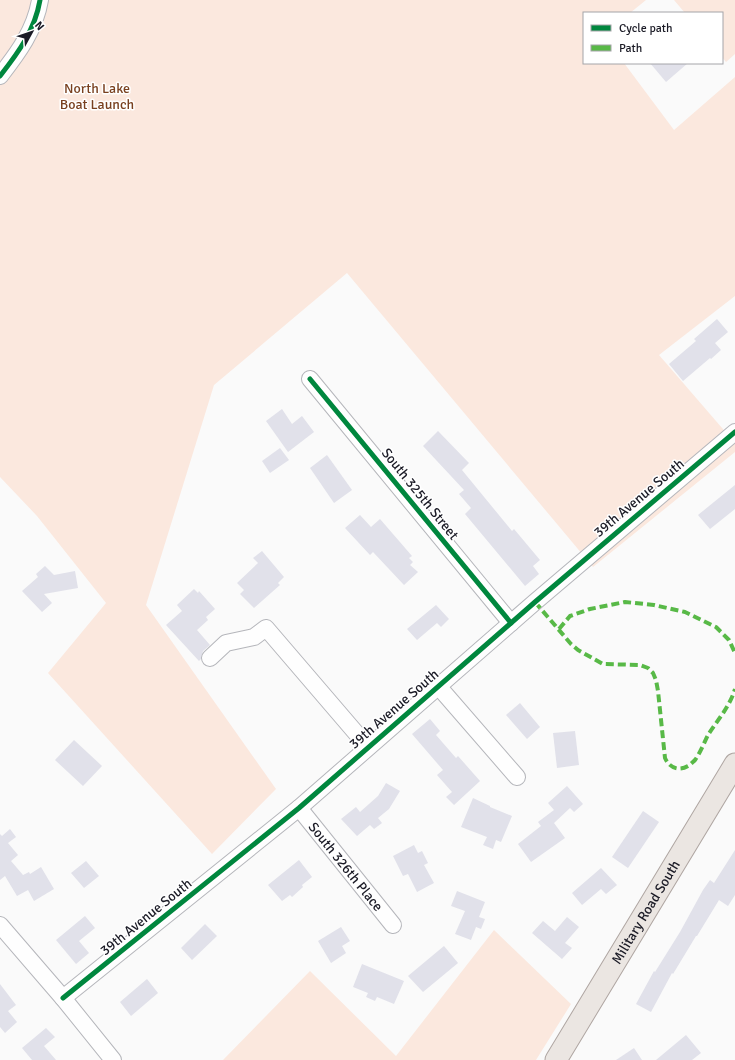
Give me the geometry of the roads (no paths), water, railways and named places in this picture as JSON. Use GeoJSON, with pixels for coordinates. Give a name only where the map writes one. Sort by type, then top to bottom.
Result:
{"type":"FeatureCollection","features":[{"type":"Feature","properties":{"kind":"main road","name":"Military Road South"},"geometry":{"type":"LineString","coordinates":[[556,1060],[735,764]]}},
{"type":"Feature","properties":{"kind":"street"},"geometry":{"type":"LineString","coordinates":[[0,76],[20,50],[37,13],[40,0]]}},
{"type":"Feature","properties":{"kind":"street","name":"South 325th Street"},"geometry":{"type":"LineString","coordinates":[[310,379],[511,624]]}},
{"type":"Feature","properties":{"kind":"street","name":"39th Avenue South"},"geometry":{"type":"LineString","coordinates":[[63,998],[299,808],[438,686],[735,432]]}},
{"type":"Feature","properties":{"kind":"street"},"geometry":{"type":"LineString","coordinates":[[210,658],[226,643],[254,637],[266,628],[368,748]]}},
{"type":"Feature","properties":{"kind":"street"},"geometry":{"type":"LineString","coordinates":[[438,686],[517,777]]}},
{"type":"Feature","properties":{"kind":"street","name":"South 326th Place"},"geometry":{"type":"LineString","coordinates":[[299,808],[393,925]]}},
{"type":"Feature","properties":{"kind":"street"},"geometry":{"type":"LineString","coordinates":[[0,925],[6,930],[63,998],[113,1060]]}},
{"type":"Feature","properties":{"kind":"park label","name":"North Lake Boat Launch"},"geometry":{"type":"Point","coordinates":[97,96]}}]}
